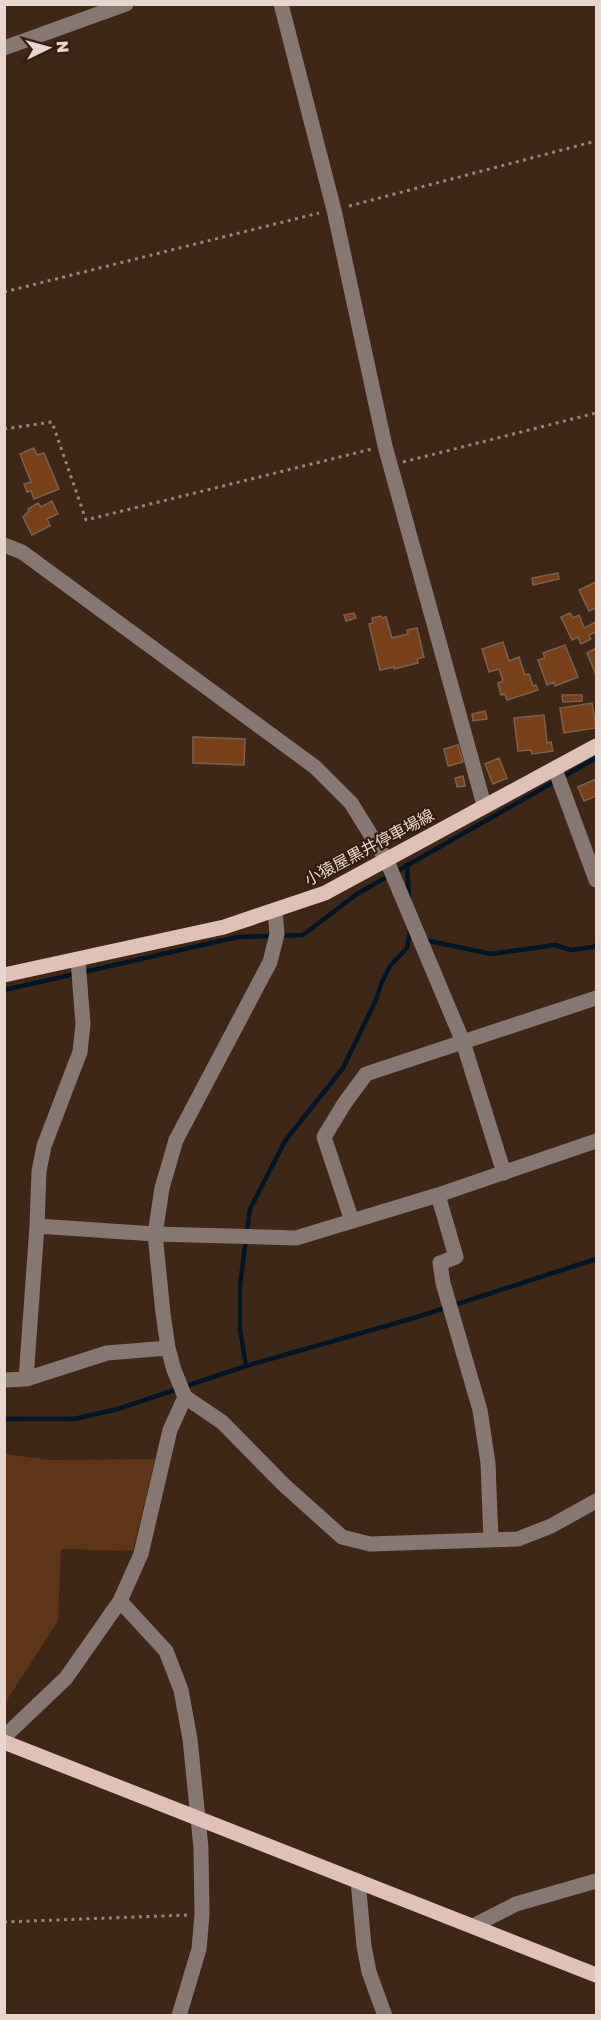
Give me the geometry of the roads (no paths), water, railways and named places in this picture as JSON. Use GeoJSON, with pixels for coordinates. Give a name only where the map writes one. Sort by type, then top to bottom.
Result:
{"type":"FeatureCollection","features":[{"type":"Feature","properties":{"kind":"main road","name":"小猿屋黒井停車場線"},"geometry":{"type":"LineString","coordinates":[[4,975],[224,927],[325,893],[387,861],[484,805],[597,746]]}},
{"type":"Feature","properties":{"kind":"main road"},"geometry":{"type":"LineString","coordinates":[[5,1743],[597,1975]]}},
{"type":"Feature","properties":{"kind":"street"},"geometry":{"type":"LineString","coordinates":[[281,4],[334,210],[385,446],[484,805]]}},
{"type":"Feature","properties":{"kind":"street"},"geometry":{"type":"LineString","coordinates":[[4,48],[116,6]]}},
{"type":"Feature","properties":{"kind":"street"},"geometry":{"type":"LineString","coordinates":[[4,545],[22,552],[315,767],[351,803],[387,861],[463,1042],[504,1173]]}},
{"type":"Feature","properties":{"kind":"street"},"geometry":{"type":"LineString","coordinates":[[555,769],[597,880]]}},
{"type":"Feature","properties":{"kind":"street"},"geometry":{"type":"LineString","coordinates":[[275,911],[277,934],[270,962],[176,1140],[162,1188],[155,1234],[168,1348],[185,1397],[222,1422],[284,1485],[342,1537],[370,1544],[518,1539],[551,1526],[597,1501]]}},
{"type":"Feature","properties":{"kind":"street"},"geometry":{"type":"LineString","coordinates":[[26,1379],[39,1171],[44,1146],[80,1052],[83,1024],[78,960]]}},
{"type":"Feature","properties":{"kind":"street"},"geometry":{"type":"LineString","coordinates":[[352,1221],[324,1137],[366,1074],[597,998]]}},
{"type":"Feature","properties":{"kind":"street"},"geometry":{"type":"LineString","coordinates":[[37,1226],[155,1234],[296,1238],[438,1195],[597,1141]]}},
{"type":"Feature","properties":{"kind":"street"},"geometry":{"type":"LineString","coordinates":[[438,1195],[456,1257],[440,1263],[443,1283],[480,1410],[488,1463],[491,1540]]}},
{"type":"Feature","properties":{"kind":"street"},"geometry":{"type":"LineString","coordinates":[[4,1380],[26,1379],[107,1353],[168,1348]]}},
{"type":"Feature","properties":{"kind":"street"},"geometry":{"type":"LineString","coordinates":[[5,1743],[66,1678],[120,1601],[141,1554],[170,1430],[185,1397]]}},
{"type":"Feature","properties":{"kind":"street"},"geometry":{"type":"LineString","coordinates":[[120,1601],[166,1651],[177,1680],[190,1739],[198,1819],[202,1915],[199,1949],[179,2016]]}},
{"type":"Feature","properties":{"kind":"street"},"geometry":{"type":"LineString","coordinates":[[358,1881],[364,1946],[369,1972],[385,2016]]}},
{"type":"Feature","properties":{"kind":"street"},"geometry":{"type":"LineString","coordinates":[[473,1926],[516,1904],[597,1881]]}},
{"type":"Feature","properties":{"kind":"waterway"},"geometry":{"type":"LineString","coordinates":[[4,990],[238,937],[303,935],[357,894],[596,758]]}},
{"type":"Feature","properties":{"kind":"waterway"},"geometry":{"type":"LineString","coordinates":[[407,865],[409,898]]}},
{"type":"Feature","properties":{"kind":"waterway"},"geometry":{"type":"LineString","coordinates":[[246,1366],[240,1329],[240,1285],[250,1209],[285,1141],[343,1068],[390,966],[407,948],[410,930]]}},
{"type":"Feature","properties":{"kind":"waterway"},"geometry":{"type":"LineString","coordinates":[[425,940],[491,954],[555,945],[571,950],[596,945]]}},
{"type":"Feature","properties":{"kind":"waterway"},"geometry":{"type":"LineString","coordinates":[[4,1419],[74,1419],[118,1409],[246,1366],[414,1318],[596,1259]]}}]}
